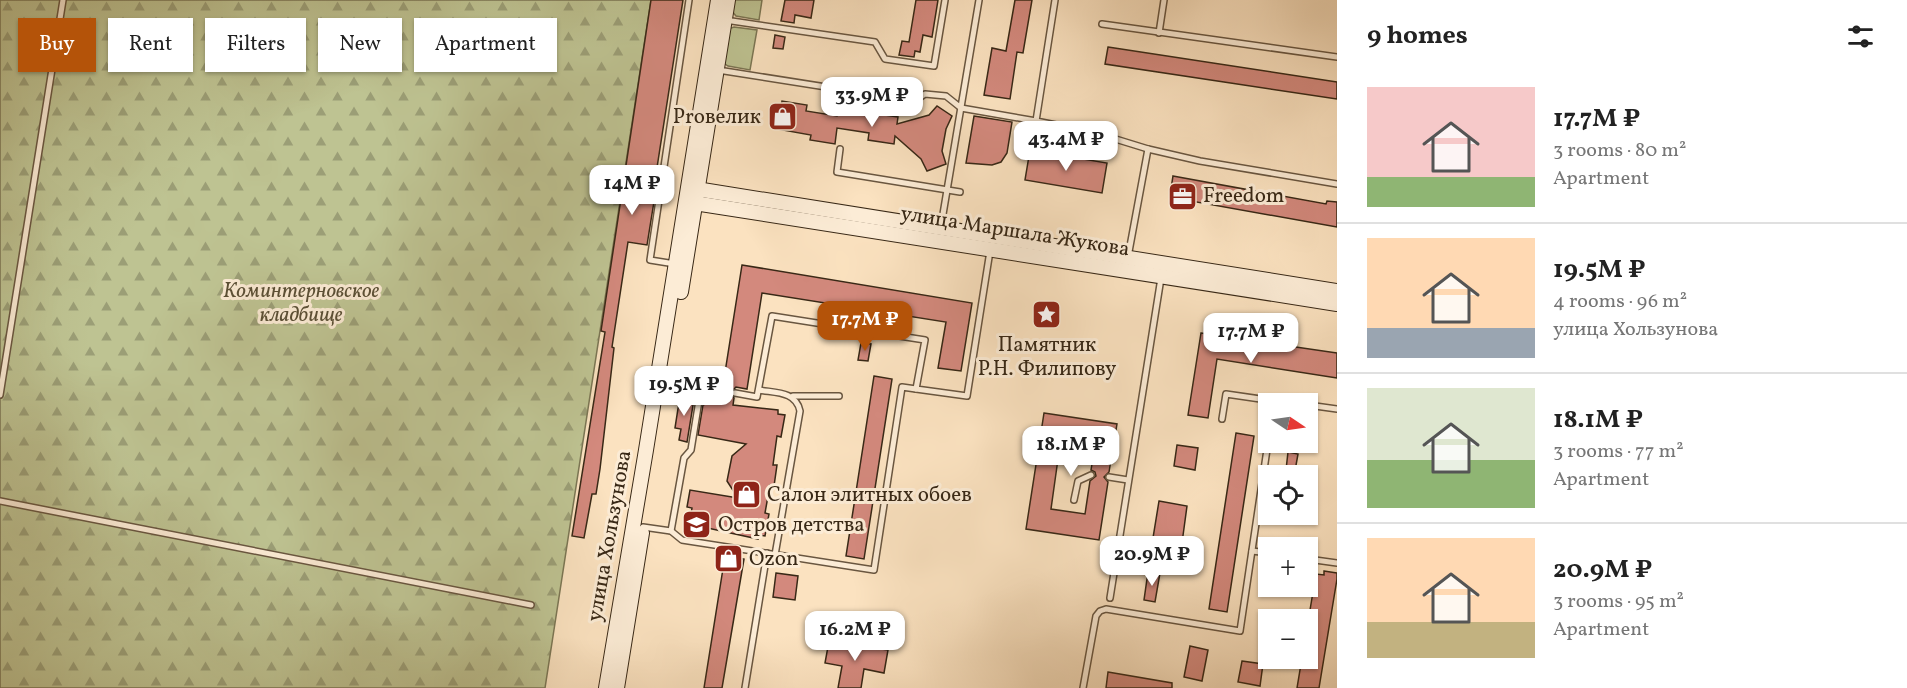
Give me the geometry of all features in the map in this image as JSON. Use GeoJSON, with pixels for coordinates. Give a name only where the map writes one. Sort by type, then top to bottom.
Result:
{"type":"FeatureCollection","features":[{"type":"Feature","properties":{"kind":"main road","name":"улица Хользунова"},"geometry":{"type":"LineString","coordinates":[[606,688],[676,264],[717,70],[720,19],[718,0]]}},
{"type":"Feature","properties":{"kind":"main road","name":"улица Хользунова"},"geometry":{"type":"LineString","coordinates":[[617,688],[666,383],[720,19],[728,0]]}},
{"type":"Feature","properties":{"kind":"main road","name":"улица Маршала Жукова"},"geometry":{"type":"LineString","coordinates":[[692,196],[941,228],[1127,265],[1161,276],[1337,304]]}},
{"type":"Feature","properties":{"kind":"main road","name":"улица Маршала Жукова"},"geometry":{"type":"LineString","coordinates":[[692,196],[990,249],[1337,291]]}},
{"type":"Feature","properties":{"kind":"lane"},"geometry":{"type":"LineString","coordinates":[[0,395],[63,0]]}},
{"type":"Feature","properties":{"kind":"lane"},"geometry":{"type":"LineString","coordinates":[[676,264],[650,260],[689,0]]}},
{"type":"Feature","properties":{"kind":"lane"},"geometry":{"type":"LineString","coordinates":[[720,19],[875,42],[885,59],[934,66],[945,0]]}},
{"type":"Feature","properties":{"kind":"lane"},"geometry":{"type":"LineString","coordinates":[[941,228],[980,0]]}},
{"type":"Feature","properties":{"kind":"lane"},"geometry":{"type":"LineString","coordinates":[[1036,121],[1055,0]]}},
{"type":"Feature","properties":{"kind":"lane"},"geometry":{"type":"LineString","coordinates":[[1159,33],[1164,0]]}},
{"type":"Feature","properties":{"kind":"lane"},"geometry":{"type":"LineString","coordinates":[[1102,24],[1337,57]]}},
{"type":"Feature","properties":{"kind":"lane"},"geometry":{"type":"LineString","coordinates":[[717,70],[915,101],[925,94],[946,96],[961,108],[1096,133],[1148,149],[1200,161],[1337,184]]}},
{"type":"Feature","properties":{"kind":"lane"},"geometry":{"type":"LineString","coordinates":[[840,149],[837,172],[960,192]]}},
{"type":"Feature","properties":{"kind":"lane"},"geometry":{"type":"LineString","coordinates":[[1127,265],[1148,149]]}},
{"type":"Feature","properties":{"kind":"lane"},"geometry":{"type":"LineString","coordinates":[[643,527],[671,531],[681,540],[874,570],[902,387],[967,396],[990,249]]}},
{"type":"Feature","properties":{"kind":"lane"},"geometry":{"type":"LineString","coordinates":[[1110,598],[1161,276]]}},
{"type":"Feature","properties":{"kind":"lane"},"geometry":{"type":"LineString","coordinates":[[735,393],[757,397],[772,316],[925,340],[916,389]]}},
{"type":"Feature","properties":{"kind":"lane"},"geometry":{"type":"LineString","coordinates":[[666,383],[717,391]]}},
{"type":"Feature","properties":{"kind":"lane"},"geometry":{"type":"LineString","coordinates":[[671,531],[684,458],[691,450],[701,388]]}},
{"type":"Feature","properties":{"kind":"lane"},"geometry":{"type":"LineString","coordinates":[[759,390],[791,396],[839,396]]}},
{"type":"Feature","properties":{"kind":"lane"},"geometry":{"type":"LineString","coordinates":[[1222,419],[1226,394],[1258,399]]}},
{"type":"Feature","properties":{"kind":"lane"},"geometry":{"type":"LineString","coordinates":[[775,555],[800,411],[796,399],[791,396]]}},
{"type":"Feature","properties":{"kind":"lane"},"geometry":{"type":"LineString","coordinates":[[1318,406],[1337,409]]}},
{"type":"Feature","properties":{"kind":"lane"},"geometry":{"type":"LineString","coordinates":[[1083,688],[1096,616],[1100,611],[1106,609],[1240,631],[1266,453]]}},
{"type":"Feature","properties":{"kind":"lane"},"geometry":{"type":"LineString","coordinates":[[1074,500],[1078,481],[1091,475]]}},
{"type":"Feature","properties":{"kind":"lane"},"geometry":{"type":"LineString","coordinates":[[1109,477],[1128,480]]}},
{"type":"Feature","properties":{"kind":"lane"},"geometry":{"type":"LineString","coordinates":[[0,501],[531,605]]}},
{"type":"Feature","properties":{"kind":"lane"},"geometry":{"type":"LineString","coordinates":[[1252,551],[1258,552]]}},
{"type":"Feature","properties":{"kind":"lane"},"geometry":{"type":"LineString","coordinates":[[745,688],[766,553]]}},
{"type":"Feature","properties":{"kind":"lane"},"geometry":{"type":"LineString","coordinates":[[1318,560],[1337,563]]}},
{"type":"Feature","properties":{"kind":"green space","name":"Коминтерновское кладбище"},"geometry":{"type":"Polygon","coordinates":[[[0,0],[651,0],[545,688],[0,688],[0,0]]]}},
{"type":"Feature","properties":{"kind":"green space"},"geometry":{"type":"Polygon","coordinates":[[[732,0],[762,0],[759,20],[736,16],[731,10],[732,0]]]}},
{"type":"Feature","properties":{"kind":"green space"},"geometry":{"type":"Polygon","coordinates":[[[734,27],[757,30],[750,70],[728,66],[722,62],[728,29],[734,27]]]}},
{"type":"Feature","properties":{"kind":"building"},"geometry":{"type":"Polygon","coordinates":[[[651,0],[683,0],[647,245],[628,242],[612,347],[614,348],[600,469],[596,494],[592,494],[584,538],[572,536],[605,332],[601,331],[651,0]]]}},
{"type":"Feature","properties":{"kind":"building"},"geometry":{"type":"Polygon","coordinates":[[[785,0],[814,0],[811,18],[795,15],[794,23],[781,21],[785,0]]]}},
{"type":"Feature","properties":{"kind":"building"},"geometry":{"type":"Polygon","coordinates":[[[916,0],[938,0],[932,37],[923,35],[920,52],[915,51],[914,57],[899,55],[902,41],[909,42],[916,0]]]}},
{"type":"Feature","properties":{"kind":"building"},"geometry":{"type":"Polygon","coordinates":[[[1015,0],[1032,0],[1023,53],[1017,52],[1010,99],[984,95],[992,48],[1006,51],[1015,0]]]}},
{"type":"Feature","properties":{"kind":"building"},"geometry":{"type":"Polygon","coordinates":[[[775,35],[785,37],[783,49],[773,48],[775,35]]]}},
{"type":"Feature","properties":{"kind":"building"},"geometry":{"type":"Polygon","coordinates":[[[1108,47],[1337,82],[1337,99],[1105,64],[1108,47]]]}},
{"type":"Feature","properties":{"kind":"building"},"geometry":{"type":"Polygon","coordinates":[[[839,100],[866,105],[864,112],[898,117],[897,124],[929,115],[937,106],[952,116],[946,129],[942,151],[946,164],[927,171],[921,159],[895,136],[894,144],[868,140],[869,133],[837,128],[835,144],[810,140],[811,135],[777,129],[782,101],[807,105],[806,111],[837,116],[839,100]]]}},
{"type":"Feature","properties":{"kind":"building"},"geometry":{"type":"Polygon","coordinates":[[[974,116],[1012,122],[1007,153],[1001,162],[992,165],[966,163],[974,116]]]}},
{"type":"Feature","properties":{"kind":"building"},"geometry":{"type":"Polygon","coordinates":[[[1030,150],[1107,163],[1102,193],[1025,180],[1030,150]]]}},
{"type":"Feature","properties":{"kind":"building"},"geometry":{"type":"Polygon","coordinates":[[[1173,176],[1326,204],[1327,201],[1337,202],[1337,227],[1174,198],[1175,190],[1171,189],[1173,176]]]}},
{"type":"Feature","properties":{"kind":"building"},"geometry":{"type":"Polygon","coordinates":[[[742,265],[972,303],[961,371],[938,368],[946,322],[762,293],[747,389],[736,387],[730,393],[734,398],[733,405],[778,410],[778,414],[785,415],[781,437],[777,436],[773,465],[777,465],[774,486],[770,485],[765,513],[769,514],[765,536],[758,535],[758,539],[689,524],[692,508],[687,507],[690,490],[738,498],[727,481],[732,456],[746,444],[698,435],[703,405],[716,400],[722,392],[718,386],[723,385],[742,265]]]}},
{"type":"Feature","properties":{"kind":"building"},"geometry":{"type":"Polygon","coordinates":[[[1201,333],[1337,353],[1337,378],[1217,359],[1208,418],[1188,415],[1201,333]]]}},
{"type":"Feature","properties":{"kind":"building"},"geometry":{"type":"Polygon","coordinates":[[[861,343],[871,344],[868,361],[858,360],[861,343]]]}},
{"type":"Feature","properties":{"kind":"building"},"geometry":{"type":"Polygon","coordinates":[[[874,376],[892,379],[864,559],[846,556],[874,376]]]}},
{"type":"Feature","properties":{"kind":"building"},"geometry":{"type":"Polygon","coordinates":[[[680,396],[694,399],[687,442],[679,440],[681,429],[675,428],[680,396]]]}},
{"type":"Feature","properties":{"kind":"building"},"geometry":{"type":"Polygon","coordinates":[[[1044,413],[1117,424],[1109,472],[1104,477],[1108,482],[1099,540],[1026,529],[1044,413]],[[1058,459],[1051,509],[1085,514],[1090,481],[1096,476],[1091,470],[1092,464],[1058,459]]]}},
{"type":"Feature","properties":{"kind":"building"},"geometry":{"type":"Polygon","coordinates":[[[1236,433],[1254,436],[1227,612],[1209,609],[1236,433]]]}},
{"type":"Feature","properties":{"kind":"building"},"geometry":{"type":"Polygon","coordinates":[[[1177,445],[1198,448],[1195,470],[1174,466],[1177,445]]]}},
{"type":"Feature","properties":{"kind":"building"},"geometry":{"type":"Polygon","coordinates":[[[1288,453],[1298,454],[1296,465],[1287,465],[1288,453]]]}},
{"type":"Feature","properties":{"kind":"building"},"geometry":{"type":"Polygon","coordinates":[[[1159,501],[1187,506],[1182,543],[1153,538],[1159,501]]]}},
{"type":"Feature","properties":{"kind":"building"},"geometry":{"type":"Polygon","coordinates":[[[725,556],[744,559],[722,688],[704,688],[725,556]]]}},
{"type":"Feature","properties":{"kind":"building"},"geometry":{"type":"Polygon","coordinates":[[[1324,571],[1337,573],[1337,579],[1319,688],[1297,688],[1300,669],[1318,669],[1318,609],[1310,609],[1312,597],[1318,597],[1318,574],[1324,575],[1324,571]]]}},
{"type":"Feature","properties":{"kind":"building"},"geometry":{"type":"Polygon","coordinates":[[[1148,572],[1160,573],[1155,602],[1144,600],[1148,572]]]}},
{"type":"Feature","properties":{"kind":"building"},"geometry":{"type":"Polygon","coordinates":[[[776,573],[798,576],[795,600],[773,597],[776,573]]]}},
{"type":"Feature","properties":{"kind":"building"},"geometry":{"type":"Polygon","coordinates":[[[829,641],[888,650],[884,673],[864,669],[861,688],[838,688],[842,666],[825,663],[829,641]]]}},
{"type":"Feature","properties":{"kind":"building"},"geometry":{"type":"Polygon","coordinates":[[[1190,646],[1208,650],[1202,681],[1184,677],[1190,646]]]}},
{"type":"Feature","properties":{"kind":"building"},"geometry":{"type":"Polygon","coordinates":[[[1242,661],[1258,663],[1258,669],[1262,669],[1260,686],[1238,682],[1242,661]]]}},
{"type":"Feature","properties":{"kind":"building"},"geometry":{"type":"Polygon","coordinates":[[[1108,672],[1172,683],[1172,688],[1106,688],[1108,672]]]}},
{"type":"Feature","properties":{"kind":"place","name":"Proвелик"},"geometry":{"type":"Point","coordinates":[782,117]}},
{"type":"Feature","properties":{"kind":"place","name":"Freedom"},"geometry":{"type":"Point","coordinates":[1182,196]}},
{"type":"Feature","properties":{"kind":"place","name":"Памятник Р.Н. Филипову"},"geometry":{"type":"Point","coordinates":[1047,314]}},
{"type":"Feature","properties":{"kind":"place","name":"Салон элитных обоев"},"geometry":{"type":"Point","coordinates":[746,495]}},
{"type":"Feature","properties":{"kind":"place","name":"Остров детства"},"geometry":{"type":"Point","coordinates":[697,525]}},
{"type":"Feature","properties":{"kind":"place","name":"Ozon"},"geometry":{"type":"Point","coordinates":[728,559]}}]}
